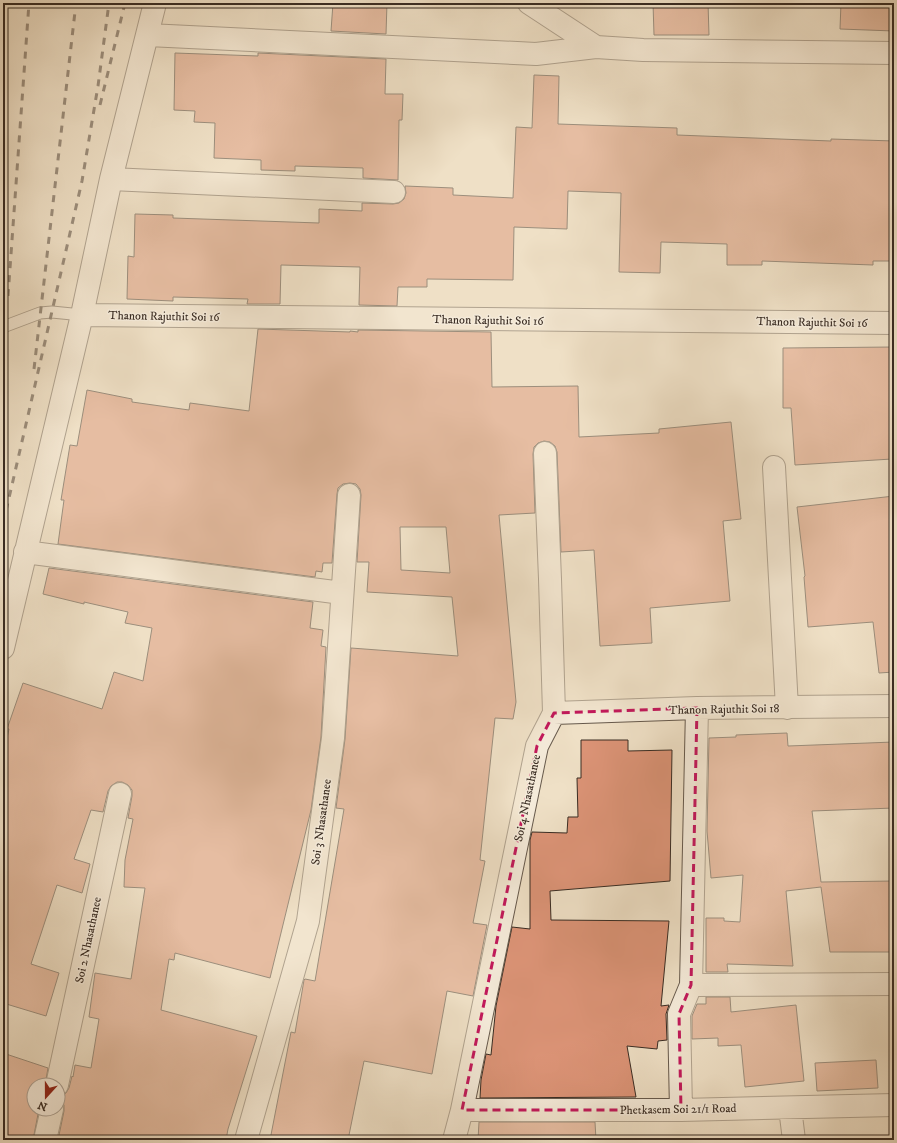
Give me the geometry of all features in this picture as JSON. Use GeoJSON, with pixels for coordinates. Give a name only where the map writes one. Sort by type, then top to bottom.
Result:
{"type":"FeatureCollection","features":[{"type":"Feature","properties":{"kind":"street"},"geometry":{"type":"LineString","coordinates":[[3,648],[82,315],[111,179],[155,3]]}},
{"type":"Feature","properties":{"kind":"street"},"geometry":{"type":"LineString","coordinates":[[530,3],[596,47]]}},
{"type":"Feature","properties":{"kind":"street"},"geometry":{"type":"LineString","coordinates":[[148,35],[536,54],[596,47],[643,50],[894,53]]}},
{"type":"Feature","properties":{"kind":"street"},"geometry":{"type":"LineString","coordinates":[[111,179],[394,192]]}},
{"type":"Feature","properties":{"kind":"street","name":"Thanon Rajuthit Soi 16"},"geometry":{"type":"LineString","coordinates":[[82,315],[894,323]]}},
{"type":"Feature","properties":{"kind":"street","name":"Soi 4 Nhasathanee"},"geometry":{"type":"LineString","coordinates":[[454,1140],[462,1110],[537,746],[554,713],[545,453]]}},
{"type":"Feature","properties":{"kind":"street"},"geometry":{"type":"LineString","coordinates":[[774,467],[787,708]]}},
{"type":"Feature","properties":{"kind":"street","name":"Soi 3 Nhasathanee"},"geometry":{"type":"LineString","coordinates":[[246,1140],[308,921],[333,738],[349,495]]}},
{"type":"Feature","properties":{"kind":"street"},"geometry":{"type":"LineString","coordinates":[[26,552],[342,594]]}},
{"type":"Feature","properties":{"kind":"street","name":"Thanon Rajuthit Soi 18"},"geometry":{"type":"LineString","coordinates":[[554,713],[697,708],[894,706]]}},
{"type":"Feature","properties":{"kind":"street"},"geometry":{"type":"LineString","coordinates":[[682,1110],[679,1014],[690,985],[697,708]]}},
{"type":"Feature","properties":{"kind":"street","name":"Soi 2 Nhasathanee"},"geometry":{"type":"LineString","coordinates":[[59,1077],[120,794]]}},
{"type":"Feature","properties":{"kind":"street"},"geometry":{"type":"LineString","coordinates":[[690,985],[894,984]]}},
{"type":"Feature","properties":{"kind":"street","name":"Phetkasem Soi 21/1 Road"},"geometry":{"type":"LineString","coordinates":[[462,1110],[682,1110],[894,1105]]}},
{"type":"Feature","properties":{"kind":"street"},"geometry":{"type":"LineString","coordinates":[[790,1108],[794,1140]]}},
{"type":"Feature","properties":{"kind":"street"},"geometry":{"type":"LineString","coordinates":[[45,1140],[50,1117]]}},
{"type":"Feature","properties":{"kind":"lane"},"geometry":{"type":"LineString","coordinates":[[3,327],[40,313],[52,312],[82,315]]}},
{"type":"Feature","properties":{"kind":"highlighted area"},"geometry":{"type":"Polygon","coordinates":[[[697,708],[691,985],[679,1014],[681,1110],[462,1110],[537,746],[554,713],[697,708]]]}},
{"type":"Feature","properties":{"kind":"building"},"geometry":{"type":"Polygon","coordinates":[[[333,3],[387,3],[386,34],[331,31],[333,3]]]}},
{"type":"Feature","properties":{"kind":"building"},"geometry":{"type":"Polygon","coordinates":[[[653,3],[708,3],[709,35],[654,35],[653,3]]]}},
{"type":"Feature","properties":{"kind":"building"},"geometry":{"type":"Polygon","coordinates":[[[841,3],[894,3],[894,31],[840,29],[841,3]]]}},
{"type":"Feature","properties":{"kind":"building"},"geometry":{"type":"Polygon","coordinates":[[[175,53],[258,56],[258,53],[386,59],[385,94],[403,94],[402,120],[399,120],[398,180],[363,178],[363,168],[295,166],[295,171],[261,170],[261,160],[214,158],[215,123],[194,122],[195,111],[174,110],[175,53]]]}},
{"type":"Feature","properties":{"kind":"building"},"geometry":{"type":"Polygon","coordinates":[[[534,75],[559,76],[558,124],[677,128],[677,135],[831,141],[831,139],[894,141],[894,261],[873,261],[873,265],[762,261],[762,265],[727,265],[727,244],[661,242],[660,273],[619,272],[621,193],[568,191],[567,229],[514,227],[513,280],[427,279],[427,287],[398,287],[397,306],[359,305],[360,267],[281,265],[280,304],[247,304],[248,299],[173,297],[173,301],[127,299],[128,256],[134,257],[135,214],[173,215],[173,218],[319,223],[319,209],[362,211],[362,203],[399,203],[404,199],[406,193],[405,186],[453,188],[453,195],[513,198],[516,127],[532,128],[534,75]]]}},
{"type":"Feature","properties":{"kind":"building"},"geometry":{"type":"Polygon","coordinates":[[[258,329],[350,332],[358,332],[358,330],[491,332],[492,387],[578,386],[579,437],[659,433],[659,429],[731,422],[741,519],[723,521],[730,601],[650,608],[652,643],[600,646],[594,550],[561,552],[557,452],[555,446],[550,442],[544,441],[538,443],[534,447],[535,513],[499,515],[516,702],[513,719],[495,718],[480,860],[485,861],[473,923],[487,925],[473,996],[447,991],[432,1074],[364,1061],[348,1140],[270,1140],[291,1032],[295,1033],[304,980],[315,981],[344,809],[336,808],[345,739],[351,648],[458,656],[452,597],[367,592],[369,562],[357,562],[361,495],[360,489],[356,484],[350,483],[343,484],[338,488],[332,563],[323,563],[322,572],[316,571],[315,577],[58,544],[64,500],[61,500],[70,445],[77,446],[87,390],[132,399],[132,402],[189,410],[190,403],[249,411],[258,329]],[[400,527],[401,570],[450,573],[446,527],[400,527]]]}},
{"type":"Feature","properties":{"kind":"building"},"geometry":{"type":"Polygon","coordinates":[[[894,347],[894,453],[891,453],[892,459],[795,465],[791,408],[783,408],[783,348],[894,347]]]}},
{"type":"Feature","properties":{"kind":"building"},"geometry":{"type":"Polygon","coordinates":[[[894,496],[894,672],[879,673],[873,622],[808,627],[805,576],[797,507],[894,496]]]}},
{"type":"Feature","properties":{"kind":"building"},"geometry":{"type":"Polygon","coordinates":[[[49,568],[313,602],[310,628],[323,630],[321,646],[326,647],[321,737],[311,810],[270,978],[175,953],[174,960],[169,959],[161,1010],[257,1036],[228,1129],[226,1140],[58,1140],[63,1117],[66,1117],[66,1093],[72,1076],[73,1077],[75,1065],[91,1068],[99,1019],[89,1017],[95,973],[131,979],[145,888],[124,887],[125,860],[133,819],[128,818],[132,790],[128,785],[122,782],[117,782],[111,786],[108,791],[103,812],[91,810],[74,859],[90,864],[82,893],[57,885],[31,964],[59,973],[46,1016],[3,1003],[3,757],[9,729],[7,729],[23,683],[102,709],[114,672],[143,681],[152,628],[125,623],[128,612],[84,602],[84,604],[43,594],[49,568]]]}},
{"type":"Feature","properties":{"kind":"building"},"geometry":{"type":"Polygon","coordinates":[[[787,733],[788,746],[894,742],[894,808],[812,811],[821,882],[894,881],[894,952],[830,952],[821,887],[786,891],[793,966],[727,964],[728,972],[706,972],[706,918],[724,918],[724,921],[740,922],[743,875],[711,878],[707,831],[709,738],[736,737],[736,735],[787,733]]]}},
{"type":"Feature","properties":{"kind":"building"},"geometry":{"type":"Polygon","coordinates":[[[581,740],[628,740],[628,751],[672,750],[670,881],[550,891],[551,920],[669,921],[661,1006],[669,1005],[666,1014],[667,1040],[658,1041],[657,1049],[627,1046],[636,1097],[480,1098],[481,1080],[486,1054],[491,1055],[496,1006],[512,927],[530,929],[530,840],[532,832],[567,833],[568,817],[578,817],[577,778],[581,778],[581,740]]]}},
{"type":"Feature","properties":{"kind":"building"},"geometry":{"type":"Polygon","coordinates":[[[706,997],[730,997],[731,1012],[796,1005],[804,1081],[745,1087],[741,1045],[718,1046],[718,1038],[692,1039],[692,1016],[697,1004],[706,1004],[706,997]]]}},
{"type":"Feature","properties":{"kind":"building"},"geometry":{"type":"Polygon","coordinates":[[[3,1053],[48,1068],[46,1077],[26,1077],[26,1117],[37,1117],[33,1140],[3,1140],[3,1053]]]}},
{"type":"Feature","properties":{"kind":"building"},"geometry":{"type":"Polygon","coordinates":[[[876,1060],[878,1088],[817,1091],[815,1063],[876,1060]]]}},
{"type":"Feature","properties":{"kind":"building"},"geometry":{"type":"Polygon","coordinates":[[[479,1122],[595,1122],[596,1140],[478,1140],[479,1122]]]}},
{"type":"Feature","properties":{"kind":"railway"},"geometry":{"type":"LineString","coordinates":[[8,296],[29,3]]}},
{"type":"Feature","properties":{"kind":"railway"},"geometry":{"type":"LineString","coordinates":[[34,369],[76,3]]}},
{"type":"Feature","properties":{"kind":"railway"},"geometry":{"type":"LineString","coordinates":[[3,524],[82,181],[98,86],[109,3]]}},
{"type":"Feature","properties":{"kind":"railway"},"geometry":{"type":"LineString","coordinates":[[100,105],[125,3]]}}]}
